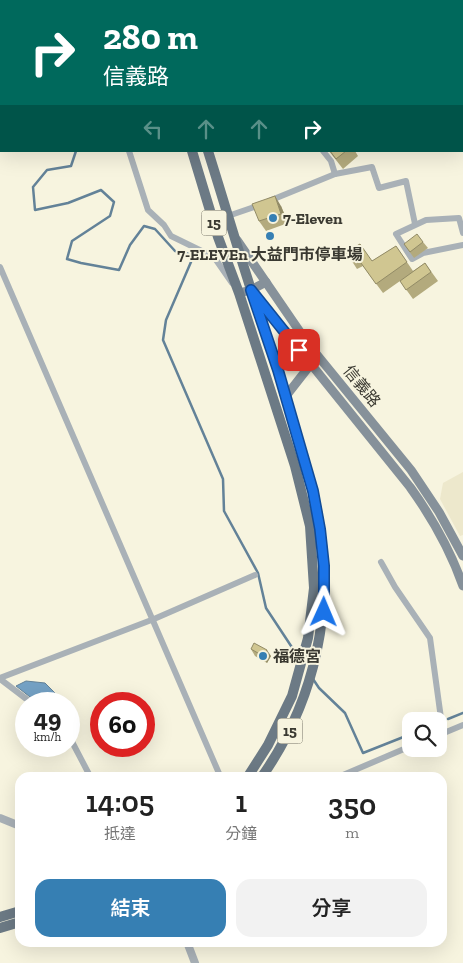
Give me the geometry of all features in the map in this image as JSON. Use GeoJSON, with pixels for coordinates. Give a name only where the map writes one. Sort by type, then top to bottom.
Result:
{"type":"FeatureCollection","features":[{"type":"Feature","properties":{"kind":"main road","name":"15"},"geometry":{"type":"LineString","coordinates":[[192,152],[218,237],[239,293],[304,497],[310,526],[314,588],[308,638],[292,696],[268,745],[251,772]]}},
{"type":"Feature","properties":{"kind":"main road","name":"15"},"geometry":{"type":"LineString","coordinates":[[208,152],[286,396],[313,491],[322,542],[324,612],[317,657],[294,722],[265,772]]}},
{"type":"Feature","properties":{"kind":"main road","name":"信義路"},"geometry":{"type":"LineString","coordinates":[[234,235],[309,345],[411,470],[439,512],[463,556]]}},
{"type":"Feature","properties":{"kind":"main road"},"geometry":{"type":"LineString","coordinates":[[239,293],[251,290],[266,282]]}},
{"type":"Feature","properties":{"kind":"main road","name":"信義路"},"geometry":{"type":"LineString","coordinates":[[251,290],[410,487],[434,520],[453,558],[463,586]]}},
{"type":"Feature","properties":{"kind":"main road"},"geometry":{"type":"LineString","coordinates":[[286,396],[311,364]]}},
{"type":"Feature","properties":{"kind":"main road"},"geometry":{"type":"LineString","coordinates":[[0,917],[15,912]]}},
{"type":"Feature","properties":{"kind":"main road"},"geometry":{"type":"LineString","coordinates":[[0,928],[15,924]]}},
{"type":"Feature","properties":{"kind":"street"},"geometry":{"type":"LineString","coordinates":[[129,152],[148,210],[164,225],[171,236],[214,257],[239,293]]}},
{"type":"Feature","properties":{"kind":"street"},"geometry":{"type":"LineString","coordinates":[[324,152],[331,161],[335,174]]}},
{"type":"Feature","properties":{"kind":"street"},"geometry":{"type":"LineString","coordinates":[[228,216],[279,198],[335,174],[372,167],[379,188],[406,181],[415,224]]}},
{"type":"Feature","properties":{"kind":"street"},"geometry":{"type":"LineString","coordinates":[[463,233],[459,218],[426,220],[396,234],[412,260],[424,253],[463,245]]}},
{"type":"Feature","properties":{"kind":"street"},"geometry":{"type":"LineString","coordinates":[[0,266],[218,772]]}},
{"type":"Feature","properties":{"kind":"street"},"geometry":{"type":"LineString","coordinates":[[381,562],[395,587],[430,638],[438,712]]}},
{"type":"Feature","properties":{"kind":"street"},"geometry":{"type":"LineString","coordinates":[[0,678],[154,619],[255,575]]}},
{"type":"Feature","properties":{"kind":"street"},"geometry":{"type":"LineString","coordinates":[[0,678],[18,692]]}},
{"type":"Feature","properties":{"kind":"street"},"geometry":{"type":"LineString","coordinates":[[447,732],[463,725]]}},
{"type":"Feature","properties":{"kind":"street"},"geometry":{"type":"LineString","coordinates":[[350,772],[402,750]]}},
{"type":"Feature","properties":{"kind":"street"},"geometry":{"type":"LineString","coordinates":[[80,757],[88,772]]}},
{"type":"Feature","properties":{"kind":"street"},"geometry":{"type":"LineString","coordinates":[[0,818],[15,824]]}},
{"type":"Feature","properties":{"kind":"street"},"geometry":{"type":"LineString","coordinates":[[189,947],[195,963]]}},
{"type":"Feature","properties":{"kind":"shaded area"},"geometry":{"type":"Polygon","coordinates":[[[463,472],[463,535],[460,536],[440,499],[443,483],[463,472]]]}},
{"type":"Feature","properties":{"kind":"water"},"geometry":{"type":"Polygon","coordinates":[[[26,681],[45,683],[54,692],[24,692],[16,686],[26,681]]]}},
{"type":"Feature","properties":{"kind":"building"},"geometry":{"type":"Polygon","coordinates":[[[331,152],[345,152],[336,159],[331,152]]]}},
{"type":"Feature","properties":{"kind":"building"},"geometry":{"type":"Polygon","coordinates":[[[275,196],[281,214],[259,221],[252,204],[275,196]]]}},
{"type":"Feature","properties":{"kind":"building"},"geometry":{"type":"Polygon","coordinates":[[[417,234],[423,242],[410,252],[404,244],[417,234]]]}},
{"type":"Feature","properties":{"kind":"building"},"geometry":{"type":"Polygon","coordinates":[[[360,244],[372,261],[396,246],[407,262],[376,284],[356,256],[351,259],[346,252],[360,244]]]}},
{"type":"Feature","properties":{"kind":"building"},"geometry":{"type":"Polygon","coordinates":[[[425,263],[431,272],[406,290],[400,281],[425,263]]]}},
{"type":"Feature","properties":{"kind":"building"},"geometry":{"type":"Polygon","coordinates":[[[254,643],[267,650],[263,656],[251,649],[254,643]]]}},
{"type":"Feature","properties":{"kind":"waterway"},"geometry":{"type":"LineString","coordinates":[[76,152],[71,166],[47,170],[33,187],[35,210],[68,203],[101,190],[114,202],[110,216],[72,241],[67,259],[119,270],[130,245],[144,226],[155,229],[175,251],[194,255],[166,320],[163,340],[223,479],[224,511],[258,573],[266,608],[297,655]]}},
{"type":"Feature","properties":{"kind":"waterway"},"geometry":{"type":"LineString","coordinates":[[313,679],[319,688],[345,713],[363,753],[402,738]]}},
{"type":"Feature","properties":{"kind":"waterway"},"geometry":{"type":"LineString","coordinates":[[448,719],[463,713]]}},
{"type":"Feature","properties":{"kind":"place","name":"7-Eleven"},"geometry":{"type":"Point","coordinates":[273,218]}},
{"type":"Feature","properties":{"kind":"place","name":"7-ELEVEn 大益門市停車場"},"geometry":{"type":"Point","coordinates":[270,236]}},
{"type":"Feature","properties":{"kind":"place","name":"福德宮"},"geometry":{"type":"Point","coordinates":[263,656]}},
{"type":"Feature","properties":{"kind":"route"},"geometry":{"type":"LineString","coordinates":[[299,350],[251,290],[278,370],[313,491],[322,542],[324,612]]}}]}
